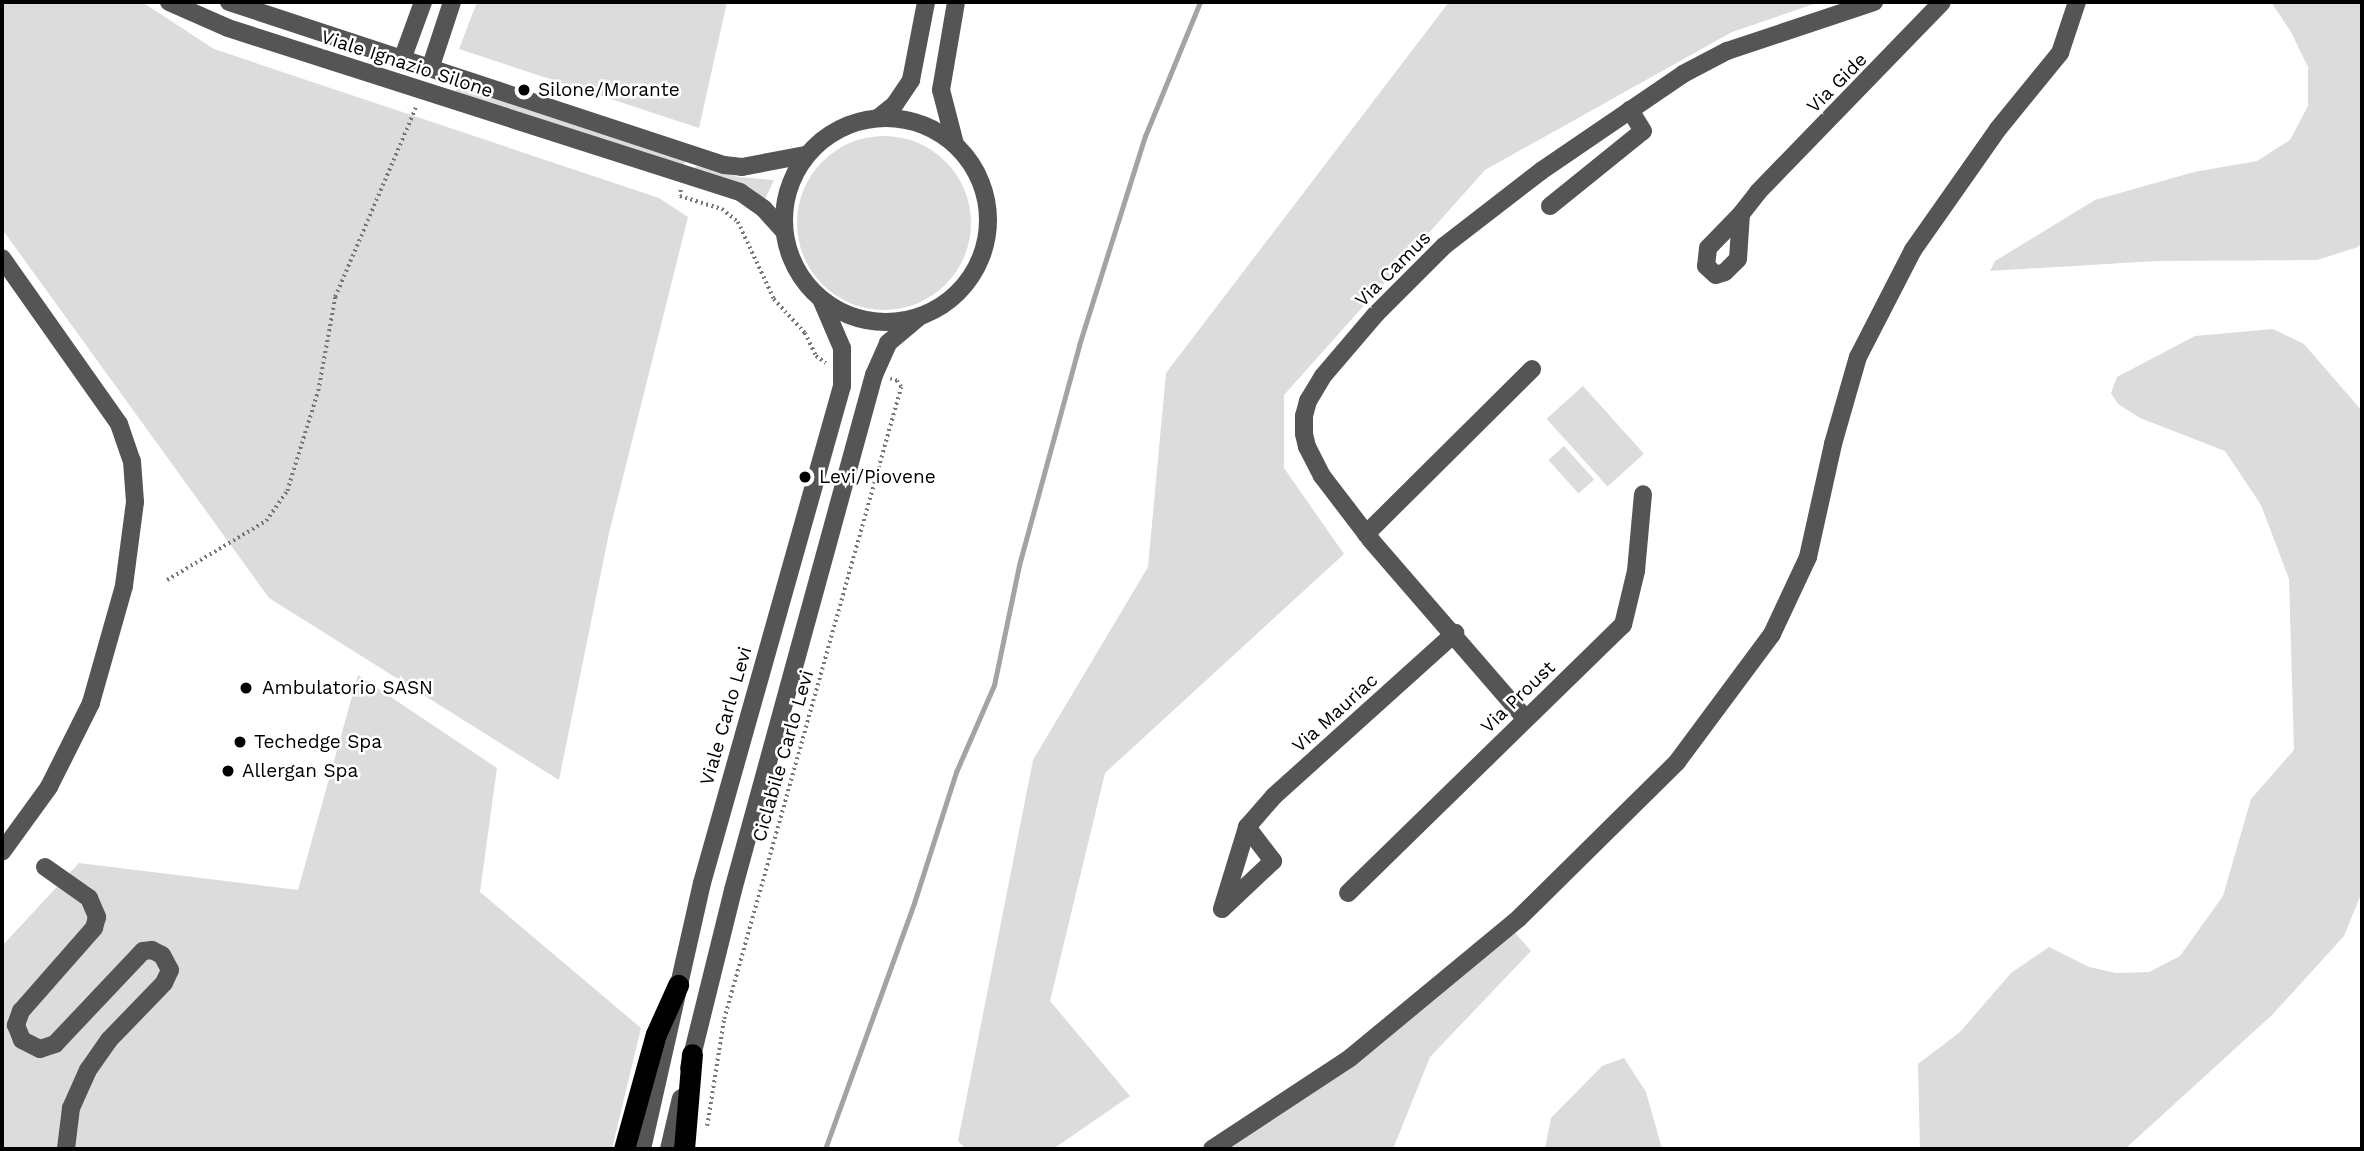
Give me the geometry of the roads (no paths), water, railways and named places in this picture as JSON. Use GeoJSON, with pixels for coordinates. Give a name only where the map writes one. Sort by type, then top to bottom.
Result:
{"type":"FeatureCollection","features":[{"type":"Feature","properties":{"kind":"highway"},"geometry":{"type":"LineString","coordinates":[[624,1149],[656,1034],[678,985]]}},
{"type":"Feature","properties":{"kind":"highway"},"geometry":{"type":"LineString","coordinates":[[684,1149],[692,1054]]}},
{"type":"Feature","properties":{"kind":"street","name":"Viale Ignazio Silone"},"geometry":{"type":"LineString","coordinates":[[169,2],[244,34],[740,192],[764,209],[784,231]]}},
{"type":"Feature","properties":{"kind":"street","name":"Viale Ignazio Silone"},"geometry":{"type":"LineString","coordinates":[[229,2],[432,66],[724,165],[741,167],[806,155]]}},
{"type":"Feature","properties":{"kind":"street"},"geometry":{"type":"LineString","coordinates":[[403,57],[423,2]]}},
{"type":"Feature","properties":{"kind":"street"},"geometry":{"type":"LineString","coordinates":[[432,66],[453,2]]}},
{"type":"Feature","properties":{"kind":"street"},"geometry":{"type":"LineString","coordinates":[[878,118],[895,104],[911,80],[926,2]]}},
{"type":"Feature","properties":{"kind":"street"},"geometry":{"type":"LineString","coordinates":[[955,144],[941,90],[956,2]]}},
{"type":"Feature","properties":{"kind":"street","name":"Via Camus"},"geometry":{"type":"LineString","coordinates":[[1525,718],[1366,534],[1322,476],[1307,447],[1304,416],[1308,401],[1323,376],[1376,314],[1444,246],[1541,172],[1683,74],[1727,51],[1874,2]]}},
{"type":"Feature","properties":{"kind":"street","name":"Via Gide"},"geometry":{"type":"LineString","coordinates":[[1741,214],[1758,192],[1942,2]]}},
{"type":"Feature","properties":{"kind":"street"},"geometry":{"type":"LineString","coordinates":[[1212,1149],[1350,1058],[1519,918],[1677,762],[1772,634],[1808,557],[1833,444],[1858,357],[1913,250],[1998,129],[2060,53],[2076,2],[2062,2]]}},
{"type":"Feature","properties":{"kind":"street"},"geometry":{"type":"LineString","coordinates":[[1550,206],[1643,131],[1630,110]]}},
{"type":"Feature","properties":{"kind":"street"},"geometry":{"type":"LineString","coordinates":[[669,1149],[733,890],[874,375],[888,343],[919,317],[955,296],[969,280],[986,241],[986,199],[969,160],[955,144],[932,128],[906,119],[878,118],[856,122],[835,131],[806,155],[790,184],[784,207],[784,231],[796,269],[821,299],[848,315],[878,322],[919,317]]}},
{"type":"Feature","properties":{"kind":"street"},"geometry":{"type":"LineString","coordinates":[[2,258],[119,424],[132,461],[135,502],[124,586],[91,703],[49,787],[2,852]]}},
{"type":"Feature","properties":{"kind":"street","name":"Viale Carlo Levi"},"geometry":{"type":"LineString","coordinates":[[642,1149],[678,985],[719,820],[842,386],[842,348],[821,299]]}},
{"type":"Feature","properties":{"kind":"street"},"geometry":{"type":"LineString","coordinates":[[1366,534],[1532,369]]}},
{"type":"Feature","properties":{"kind":"street","name":"Via Proust"},"geometry":{"type":"LineString","coordinates":[[1348,893],[1623,625],[1636,570],[1643,494]]}},
{"type":"Feature","properties":{"kind":"street","name":"Via Mauriac"},"geometry":{"type":"LineString","coordinates":[[1247,827],[1274,796],[1454,633]]}},
{"type":"Feature","properties":{"kind":"street"},"geometry":{"type":"LineString","coordinates":[[45,867],[89,898],[97,917],[94,928],[21,1011],[16,1025],[22,1040],[40,1049],[55,1044],[143,951],[152,950],[162,955],[170,970],[168,977],[109,1040],[88,1070],[68,1118],[66,1149]]}},
{"type":"Feature","properties":{"kind":"waterway"},"geometry":{"type":"LineString","coordinates":[[825,1149],[914,903],[956,772],[994,685],[1019,565],[1079,345],[1145,136],[1200,2]]}},
{"type":"Feature","properties":{"kind":"place","name":"Silone/Morante"},"geometry":{"type":"Point","coordinates":[524,90]}},
{"type":"Feature","properties":{"kind":"place","name":"Levi/Piovene"},"geometry":{"type":"Point","coordinates":[805,477]}},
{"type":"Feature","properties":{"kind":"place","name":"Ambulatorio SASN"},"geometry":{"type":"Point","coordinates":[246,688]}},
{"type":"Feature","properties":{"kind":"place","name":"Techedge Spa"},"geometry":{"type":"Point","coordinates":[240,742]}},
{"type":"Feature","properties":{"kind":"place","name":"Allergan Spa"},"geometry":{"type":"Point","coordinates":[228,771]}}]}
